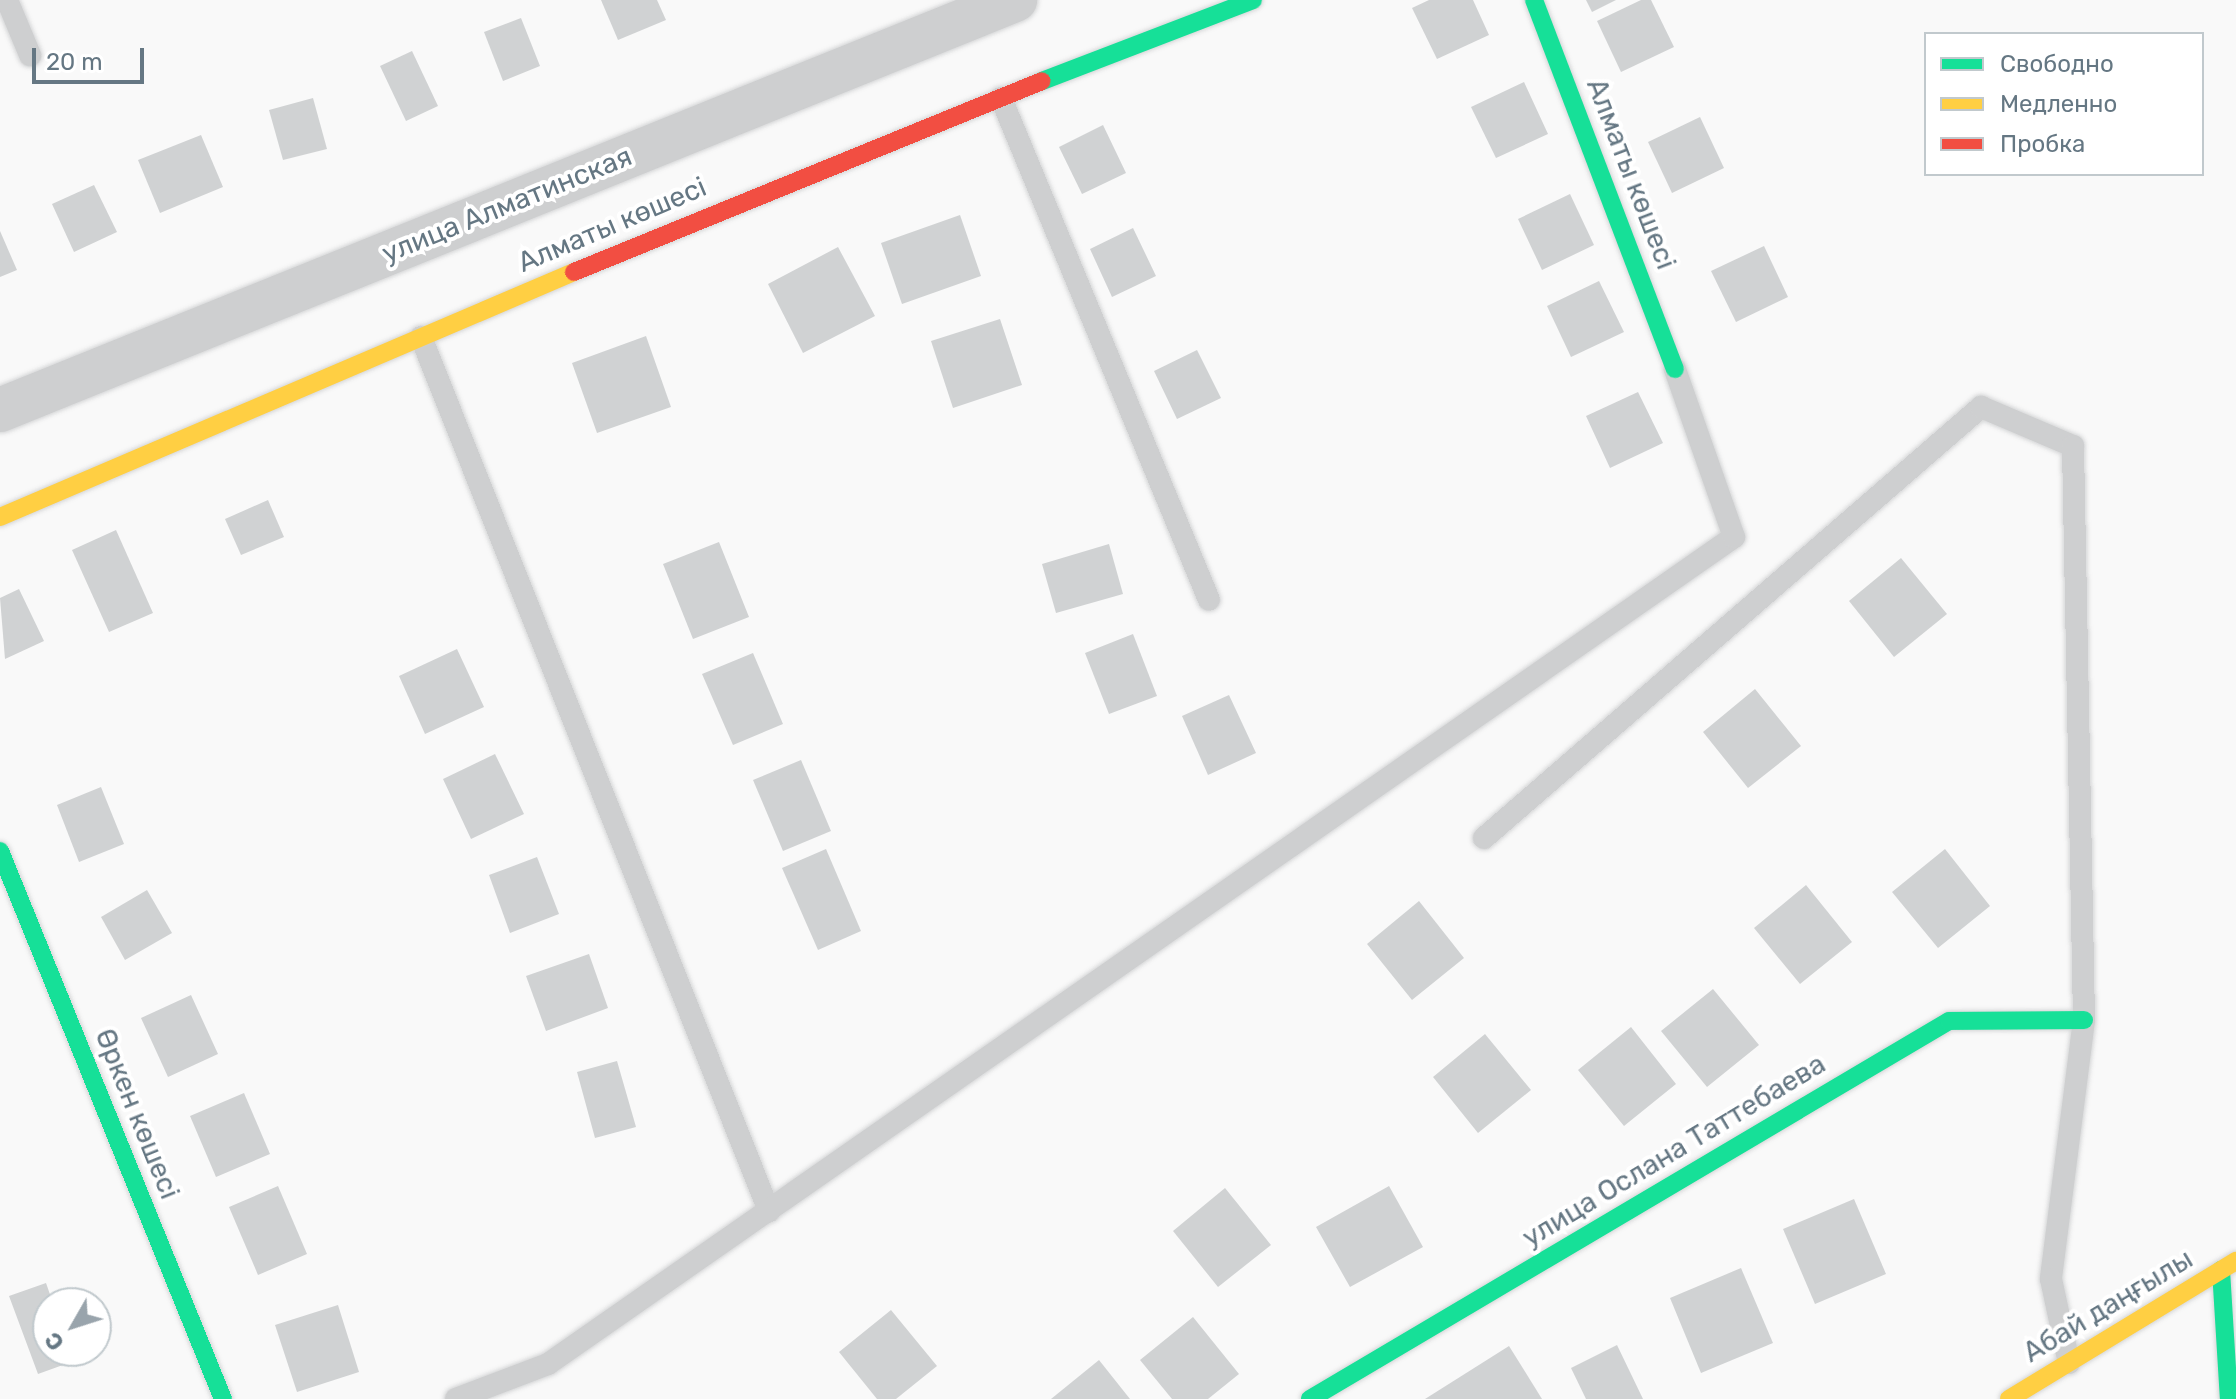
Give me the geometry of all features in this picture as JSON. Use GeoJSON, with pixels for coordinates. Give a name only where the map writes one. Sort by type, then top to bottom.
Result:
{"type":"FeatureCollection","features":[{"type":"Feature","properties":{"kind":"street","name":"улица Алматинская"},"geometry":{"type":"LineString","coordinates":[[0,410],[1015,0]]}},
{"type":"Feature","properties":{"kind":"street","name":"Алматы көшесі"},"geometry":{"type":"LineString","coordinates":[[0,517],[421,337],[1001,98],[1253,0]]}},
{"type":"Feature","properties":{"kind":"street","name":"Алматы көшесі"},"geometry":{"type":"LineString","coordinates":[[1534,0],[1675,369]]}},
{"type":"Feature","properties":{"kind":"street","name":"Өркен көшесі"},"geometry":{"type":"LineString","coordinates":[[0,851],[223,1399]]}},
{"type":"Feature","properties":{"kind":"street","name":"улица Ослана Таттебаева"},"geometry":{"type":"LineString","coordinates":[[1310,1399],[1949,1021],[2084,1020]]}},
{"type":"Feature","properties":{"kind":"street","name":"Абай даңғылы"},"geometry":{"type":"LineString","coordinates":[[2009,1399],[2228,1265]]}},
{"type":"Feature","properties":{"kind":"street"},"geometry":{"type":"LineString","coordinates":[[2228,1265],[2229,1399]]}},
{"type":"Feature","properties":{"kind":"lane"},"geometry":{"type":"LineString","coordinates":[[7,0],[30,55]]}},
{"type":"Feature","properties":{"kind":"lane"},"geometry":{"type":"LineString","coordinates":[[1001,98],[1209,600]]}},
{"type":"Feature","properties":{"kind":"lane"},"geometry":{"type":"LineString","coordinates":[[421,337],[769,1211]]}},
{"type":"Feature","properties":{"kind":"lane"},"geometry":{"type":"LineString","coordinates":[[456,1399],[548,1364],[1734,537],[1675,369]]}},
{"type":"Feature","properties":{"kind":"lane"},"geometry":{"type":"LineString","coordinates":[[1484,838],[1981,407],[2073,446],[2084,1020],[2051,1279],[2069,1363]]}},
{"type":"Feature","properties":{"kind":"building"},"geometry":{"type":"Polygon","coordinates":[[[601,0],[657,0],[666,20],[618,40],[601,0]]]}},
{"type":"Feature","properties":{"kind":"building"},"geometry":{"type":"Polygon","coordinates":[[[1429,0],[1473,0],[1489,35],[1437,59],[1412,8],[1429,0]]]}},
{"type":"Feature","properties":{"kind":"building"},"geometry":{"type":"Polygon","coordinates":[[[1586,0],[1616,0],[1592,12],[1586,0]]]}},
{"type":"Feature","properties":{"kind":"building"},"geometry":{"type":"Polygon","coordinates":[[[1641,0],[1651,0],[1674,47],[1621,72],[1597,21],[1641,0]]]}},
{"type":"Feature","properties":{"kind":"building"},"geometry":{"type":"Polygon","coordinates":[[[521,18],[540,66],[503,81],[484,32],[521,18]]]}},
{"type":"Feature","properties":{"kind":"building"},"geometry":{"type":"Polygon","coordinates":[[[412,51],[438,106],[406,121],[380,66],[412,51]]]}},
{"type":"Feature","properties":{"kind":"building"},"geometry":{"type":"Polygon","coordinates":[[[1524,82],[1548,134],[1496,158],[1471,107],[1524,82]]]}},
{"type":"Feature","properties":{"kind":"building"},"geometry":{"type":"Polygon","coordinates":[[[313,98],[327,149],[283,160],[269,110],[313,98]]]}},
{"type":"Feature","properties":{"kind":"building"},"geometry":{"type":"Polygon","coordinates":[[[1700,117],[1724,168],[1672,193],[1648,142],[1700,117]]]}},
{"type":"Feature","properties":{"kind":"building"},"geometry":{"type":"Polygon","coordinates":[[[1103,125],[1126,173],[1082,194],[1059,147],[1103,125]]]}},
{"type":"Feature","properties":{"kind":"building"},"geometry":{"type":"Polygon","coordinates":[[[201,135],[223,187],[160,213],[138,160],[201,135]]]}},
{"type":"Feature","properties":{"kind":"building"},"geometry":{"type":"Polygon","coordinates":[[[94,185],[117,232],[74,252],[52,204],[94,185]]]}},
{"type":"Feature","properties":{"kind":"building"},"geometry":{"type":"Polygon","coordinates":[[[1570,194],[1594,245],[1542,270],[1518,219],[1570,194]]]}},
{"type":"Feature","properties":{"kind":"building"},"geometry":{"type":"Polygon","coordinates":[[[960,215],[981,276],[902,304],[881,243],[960,215]]]}},
{"type":"Feature","properties":{"kind":"building"},"geometry":{"type":"Polygon","coordinates":[[[1133,228],[1156,276],[1112,297],[1090,249],[1133,228]]]}},
{"type":"Feature","properties":{"kind":"building"},"geometry":{"type":"Polygon","coordinates":[[[0,231],[17,270],[0,277],[0,231]]]}},
{"type":"Feature","properties":{"kind":"building"},"geometry":{"type":"Polygon","coordinates":[[[1764,246],[1788,297],[1736,322],[1711,271],[1764,246]]]}},
{"type":"Feature","properties":{"kind":"building"},"geometry":{"type":"Polygon","coordinates":[[[838,247],[875,316],[803,353],[768,284],[838,247]]]}},
{"type":"Feature","properties":{"kind":"building"},"geometry":{"type":"Polygon","coordinates":[[[1599,281],[1624,332],[1571,357],[1547,306],[1599,281]]]}},
{"type":"Feature","properties":{"kind":"building"},"geometry":{"type":"Polygon","coordinates":[[[1000,319],[1022,385],[953,408],[931,341],[1000,319]]]}},
{"type":"Feature","properties":{"kind":"building"},"geometry":{"type":"Polygon","coordinates":[[[646,336],[671,407],[597,433],[572,363],[646,336]]]}},
{"type":"Feature","properties":{"kind":"building"},"geometry":{"type":"Polygon","coordinates":[[[1197,350],[1221,398],[1177,419],[1154,371],[1197,350]]]}},
{"type":"Feature","properties":{"kind":"building"},"geometry":{"type":"Polygon","coordinates":[[[1638,392],[1663,443],[1610,468],[1586,416],[1638,392]]]}},
{"type":"Feature","properties":{"kind":"building"},"geometry":{"type":"Polygon","coordinates":[[[268,500],[284,537],[241,555],[225,519],[268,500]]]}},
{"type":"Feature","properties":{"kind":"building"},"geometry":{"type":"Polygon","coordinates":[[[116,530],[153,613],[109,632],[72,550],[116,530]]]}},
{"type":"Feature","properties":{"kind":"building"},"geometry":{"type":"Polygon","coordinates":[[[719,542],[749,617],[693,639],[663,564],[719,542]]]}},
{"type":"Feature","properties":{"kind":"building"},"geometry":{"type":"Polygon","coordinates":[[[1109,544],[1123,594],[1056,613],[1042,564],[1109,544]]]}},
{"type":"Feature","properties":{"kind":"building"},"geometry":{"type":"Polygon","coordinates":[[[1901,558],[1947,614],[1894,657],[1849,601],[1901,558]]]}},
{"type":"Feature","properties":{"kind":"building"},"geometry":{"type":"Polygon","coordinates":[[[19,589],[44,641],[5,659],[0,598],[19,589]]]}},
{"type":"Feature","properties":{"kind":"building"},"geometry":{"type":"Polygon","coordinates":[[[1133,634],[1157,696],[1109,714],[1085,653],[1133,634]]]}},
{"type":"Feature","properties":{"kind":"building"},"geometry":{"type":"Polygon","coordinates":[[[457,649],[484,707],[425,734],[399,676],[457,649]]]}},
{"type":"Feature","properties":{"kind":"building"},"geometry":{"type":"Polygon","coordinates":[[[753,653],[783,724],[733,745],[702,674],[753,653]]]}},
{"type":"Feature","properties":{"kind":"building"},"geometry":{"type":"Polygon","coordinates":[[[1755,689],[1801,746],[1748,788],[1703,732],[1755,689]]]}},
{"type":"Feature","properties":{"kind":"building"},"geometry":{"type":"Polygon","coordinates":[[[1229,695],[1256,753],[1208,775],[1182,716],[1229,695]]]}},
{"type":"Feature","properties":{"kind":"building"},"geometry":{"type":"Polygon","coordinates":[[[495,754],[524,814],[471,839],[443,779],[495,754]]]}},
{"type":"Feature","properties":{"kind":"building"},"geometry":{"type":"Polygon","coordinates":[[[801,760],[831,831],[783,851],[753,780],[801,760]]]}},
{"type":"Feature","properties":{"kind":"building"},"geometry":{"type":"Polygon","coordinates":[[[101,787],[124,844],[79,862],[57,805],[101,787]]]}},
{"type":"Feature","properties":{"kind":"building"},"geometry":{"type":"Polygon","coordinates":[[[826,849],[861,931],[818,950],[782,868],[826,849]]]}},
{"type":"Feature","properties":{"kind":"building"},"geometry":{"type":"Polygon","coordinates":[[[1945,849],[1990,906],[1938,948],[1892,892],[1945,849]]]}},
{"type":"Feature","properties":{"kind":"building"},"geometry":{"type":"Polygon","coordinates":[[[537,857],[559,914],[510,933],[489,875],[537,857]]]}},
{"type":"Feature","properties":{"kind":"building"},"geometry":{"type":"Polygon","coordinates":[[[1806,885],[1852,942],[1800,984],[1754,928],[1806,885]]]}},
{"type":"Feature","properties":{"kind":"building"},"geometry":{"type":"Polygon","coordinates":[[[147,890],[172,933],[125,960],[101,917],[147,890]]]}},
{"type":"Feature","properties":{"kind":"building"},"geometry":{"type":"Polygon","coordinates":[[[1419,901],[1464,958],[1412,1000],[1367,944],[1419,901]]]}},
{"type":"Feature","properties":{"kind":"building"},"geometry":{"type":"Polygon","coordinates":[[[589,954],[608,1008],[546,1031],[526,976],[589,954]]]}},
{"type":"Feature","properties":{"kind":"building"},"geometry":{"type":"Polygon","coordinates":[[[1713,989],[1759,1045],[1707,1087],[1661,1031],[1713,989]]]}},
{"type":"Feature","properties":{"kind":"building"},"geometry":{"type":"Polygon","coordinates":[[[191,995],[218,1054],[168,1077],[141,1018],[191,995]]]}},
{"type":"Feature","properties":{"kind":"building"},"geometry":{"type":"Polygon","coordinates":[[[1631,1027],[1676,1084],[1624,1126],[1578,1070],[1631,1027]]]}},
{"type":"Feature","properties":{"kind":"building"},"geometry":{"type":"Polygon","coordinates":[[[1485,1034],[1531,1090],[1478,1133],[1433,1077],[1485,1034]]]}},
{"type":"Feature","properties":{"kind":"building"},"geometry":{"type":"Polygon","coordinates":[[[617,1061],[636,1127],[595,1138],[577,1072],[617,1061]]]}},
{"type":"Feature","properties":{"kind":"building"},"geometry":{"type":"Polygon","coordinates":[[[244,1093],[270,1154],[216,1177],[190,1116],[244,1093]]]}},
{"type":"Feature","properties":{"kind":"building"},"geometry":{"type":"Polygon","coordinates":[[[278,1186],[307,1254],[258,1275],[229,1207],[278,1186]]]}},
{"type":"Feature","properties":{"kind":"building"},"geometry":{"type":"Polygon","coordinates":[[[1389,1186],[1423,1247],[1350,1287],[1316,1227],[1389,1186]]]}},
{"type":"Feature","properties":{"kind":"building"},"geometry":{"type":"Polygon","coordinates":[[[1225,1188],[1271,1245],[1218,1287],[1173,1231],[1225,1188]]]}},
{"type":"Feature","properties":{"kind":"building"},"geometry":{"type":"Polygon","coordinates":[[[1854,1199],[1886,1274],[1815,1304],[1783,1229],[1854,1199]]]}},
{"type":"Feature","properties":{"kind":"building"},"geometry":{"type":"Polygon","coordinates":[[[1741,1268],[1773,1343],[1701,1373],[1670,1298],[1741,1268]]]}},
{"type":"Feature","properties":{"kind":"building"},"geometry":{"type":"Polygon","coordinates":[[[32,1288],[32,1358],[9,1296],[32,1288]]]}},
{"type":"Feature","properties":{"kind":"building"},"geometry":{"type":"Polygon","coordinates":[[[338,1305],[359,1372],[297,1392],[275,1325],[338,1305]]]}},
{"type":"Feature","properties":{"kind":"building"},"geometry":{"type":"Polygon","coordinates":[[[891,1310],[937,1366],[896,1399],[877,1399],[839,1352],[891,1310]]]}},
{"type":"Feature","properties":{"kind":"building"},"geometry":{"type":"Polygon","coordinates":[[[1193,1317],[1239,1374],[1208,1399],[1172,1399],[1140,1360],[1193,1317]]]}},
{"type":"Feature","properties":{"kind":"building"},"geometry":{"type":"Polygon","coordinates":[[[1617,1345],[1643,1399],[1586,1399],[1571,1368],[1617,1345]]]}},
{"type":"Feature","properties":{"kind":"building"},"geometry":{"type":"Polygon","coordinates":[[[1509,1346],[1542,1399],[1425,1399],[1509,1346]]]}},
{"type":"Feature","properties":{"kind":"building"},"geometry":{"type":"Polygon","coordinates":[[[1099,1360],[1130,1399],[1051,1399],[1099,1360]]]}},
{"type":"Feature","properties":{"kind":"building"},"geometry":{"type":"Polygon","coordinates":[[[35,1367],[57,1367],[38,1374],[35,1367]]]}},
{"type":"Feature","properties":{"kind":"traffic: fast"},"geometry":{"type":"LineString","coordinates":[[1042,81],[1253,0]]}},
{"type":"Feature","properties":{"kind":"traffic: fast"},"geometry":{"type":"LineString","coordinates":[[1534,0],[1675,369]]}},
{"type":"Feature","properties":{"kind":"traffic: fast"},"geometry":{"type":"LineString","coordinates":[[0,851],[223,1399]]}},
{"type":"Feature","properties":{"kind":"traffic: fast"},"geometry":{"type":"LineString","coordinates":[[1310,1399],[1949,1021],[2084,1020]]}},
{"type":"Feature","properties":{"kind":"traffic: fast"},"geometry":{"type":"LineString","coordinates":[[2221,1270],[2229,1399]]}},
{"type":"Feature","properties":{"kind":"traffic: slow"},"geometry":{"type":"LineString","coordinates":[[0,517],[574,272]]}},
{"type":"Feature","properties":{"kind":"traffic: slow"},"geometry":{"type":"LineString","coordinates":[[2009,1399],[2236,1261]]}},
{"type":"Feature","properties":{"kind":"traffic: jam"},"geometry":{"type":"LineString","coordinates":[[574,272],[1042,81]]}}]}
